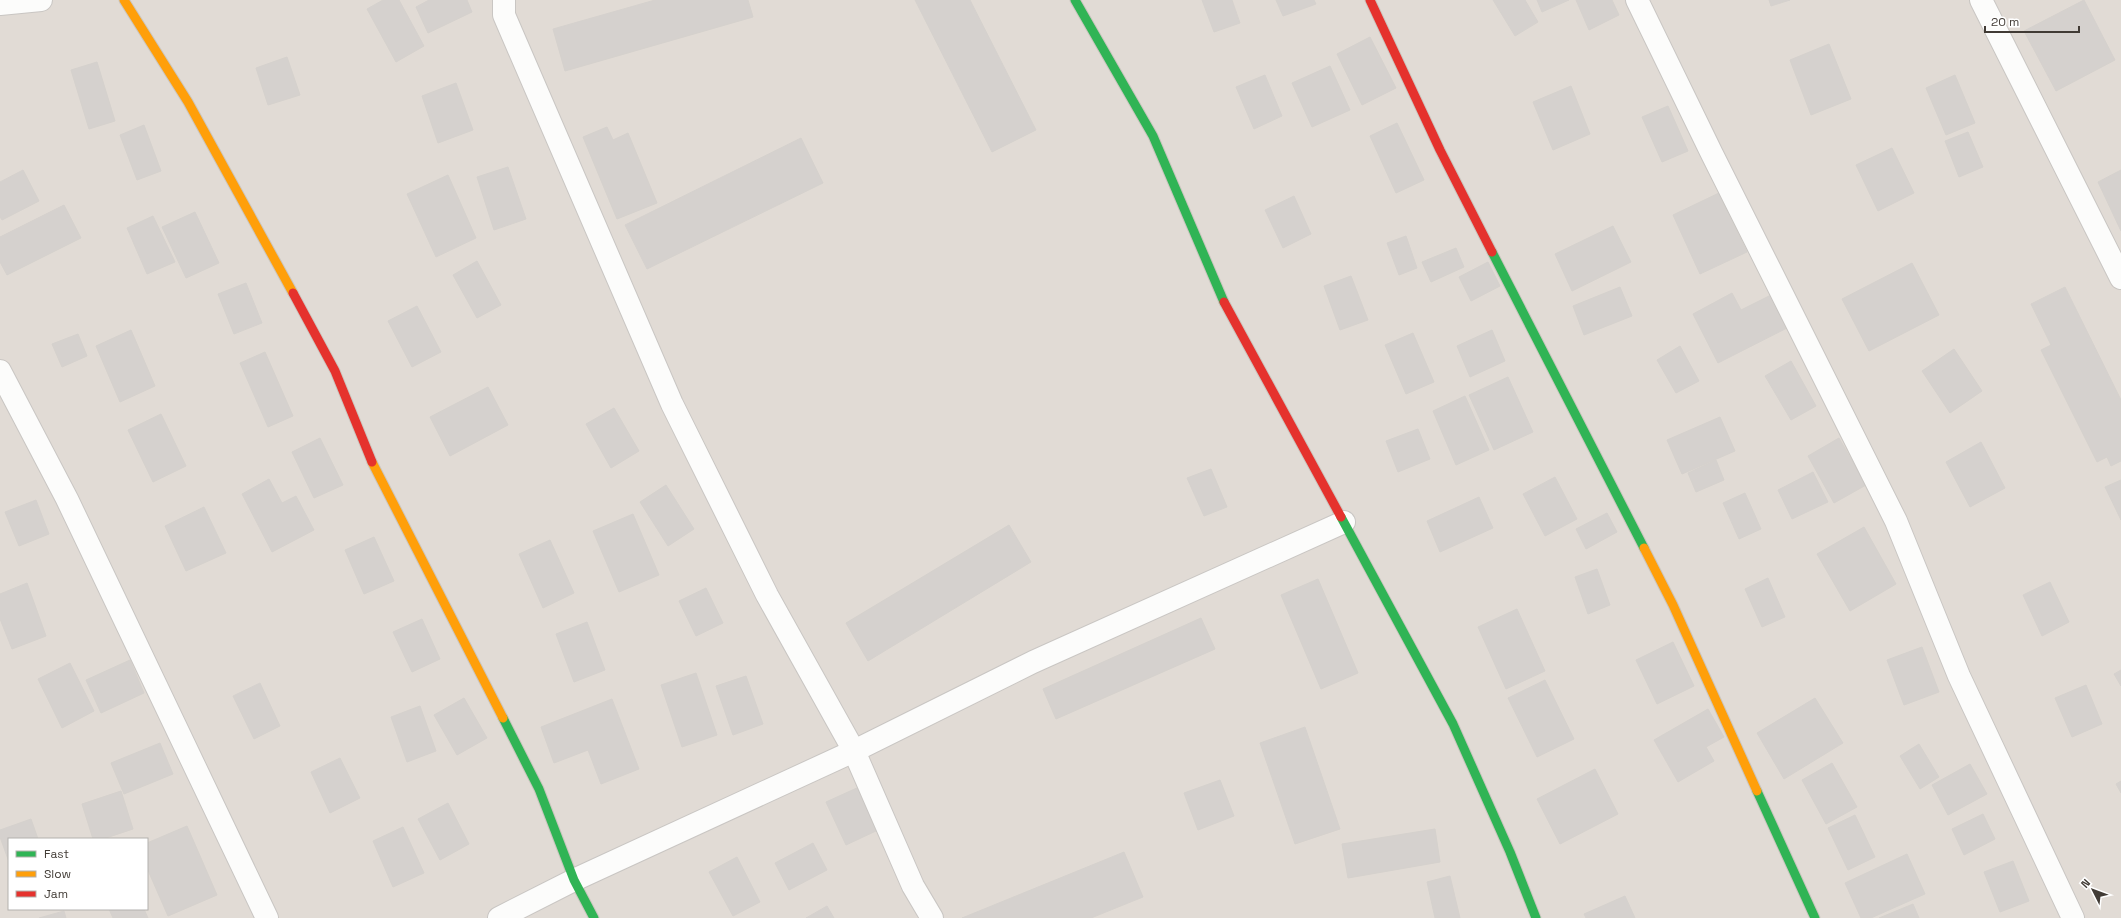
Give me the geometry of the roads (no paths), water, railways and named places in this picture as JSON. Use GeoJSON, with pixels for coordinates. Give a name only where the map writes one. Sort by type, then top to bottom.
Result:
{"type":"FeatureCollection","features":[{"type":"Feature","properties":{"kind":"street"},"geometry":{"type":"LineString","coordinates":[[0,4],[41,0]]}},
{"type":"Feature","properties":{"kind":"street"},"geometry":{"type":"LineString","coordinates":[[124,0],[188,102],[336,371],[366,449],[539,789],[574,880],[594,918]]}},
{"type":"Feature","properties":{"kind":"street"},"geometry":{"type":"LineString","coordinates":[[504,0],[504,15],[672,404],[767,595],[854,751],[913,886],[932,918]]}},
{"type":"Feature","properties":{"kind":"street"},"geometry":{"type":"LineString","coordinates":[[1075,0],[1153,136],[1227,308],[1453,724],[1510,852],[1536,918]]}},
{"type":"Feature","properties":{"kind":"street"},"geometry":{"type":"LineString","coordinates":[[1370,0],[1440,150],[1673,605],[1816,918]]}},
{"type":"Feature","properties":{"kind":"street"},"geometry":{"type":"LineString","coordinates":[[1637,0],[1712,154],[1896,521],[1959,676],[2073,918]]}},
{"type":"Feature","properties":{"kind":"street"},"geometry":{"type":"LineString","coordinates":[[1981,0],[2121,278]]}},
{"type":"Feature","properties":{"kind":"street"},"geometry":{"type":"LineString","coordinates":[[0,371],[66,499],[267,918]]}},
{"type":"Feature","properties":{"kind":"street"},"geometry":{"type":"LineString","coordinates":[[499,918],[574,880],[854,751],[1033,662],[1344,522]]}}]}
